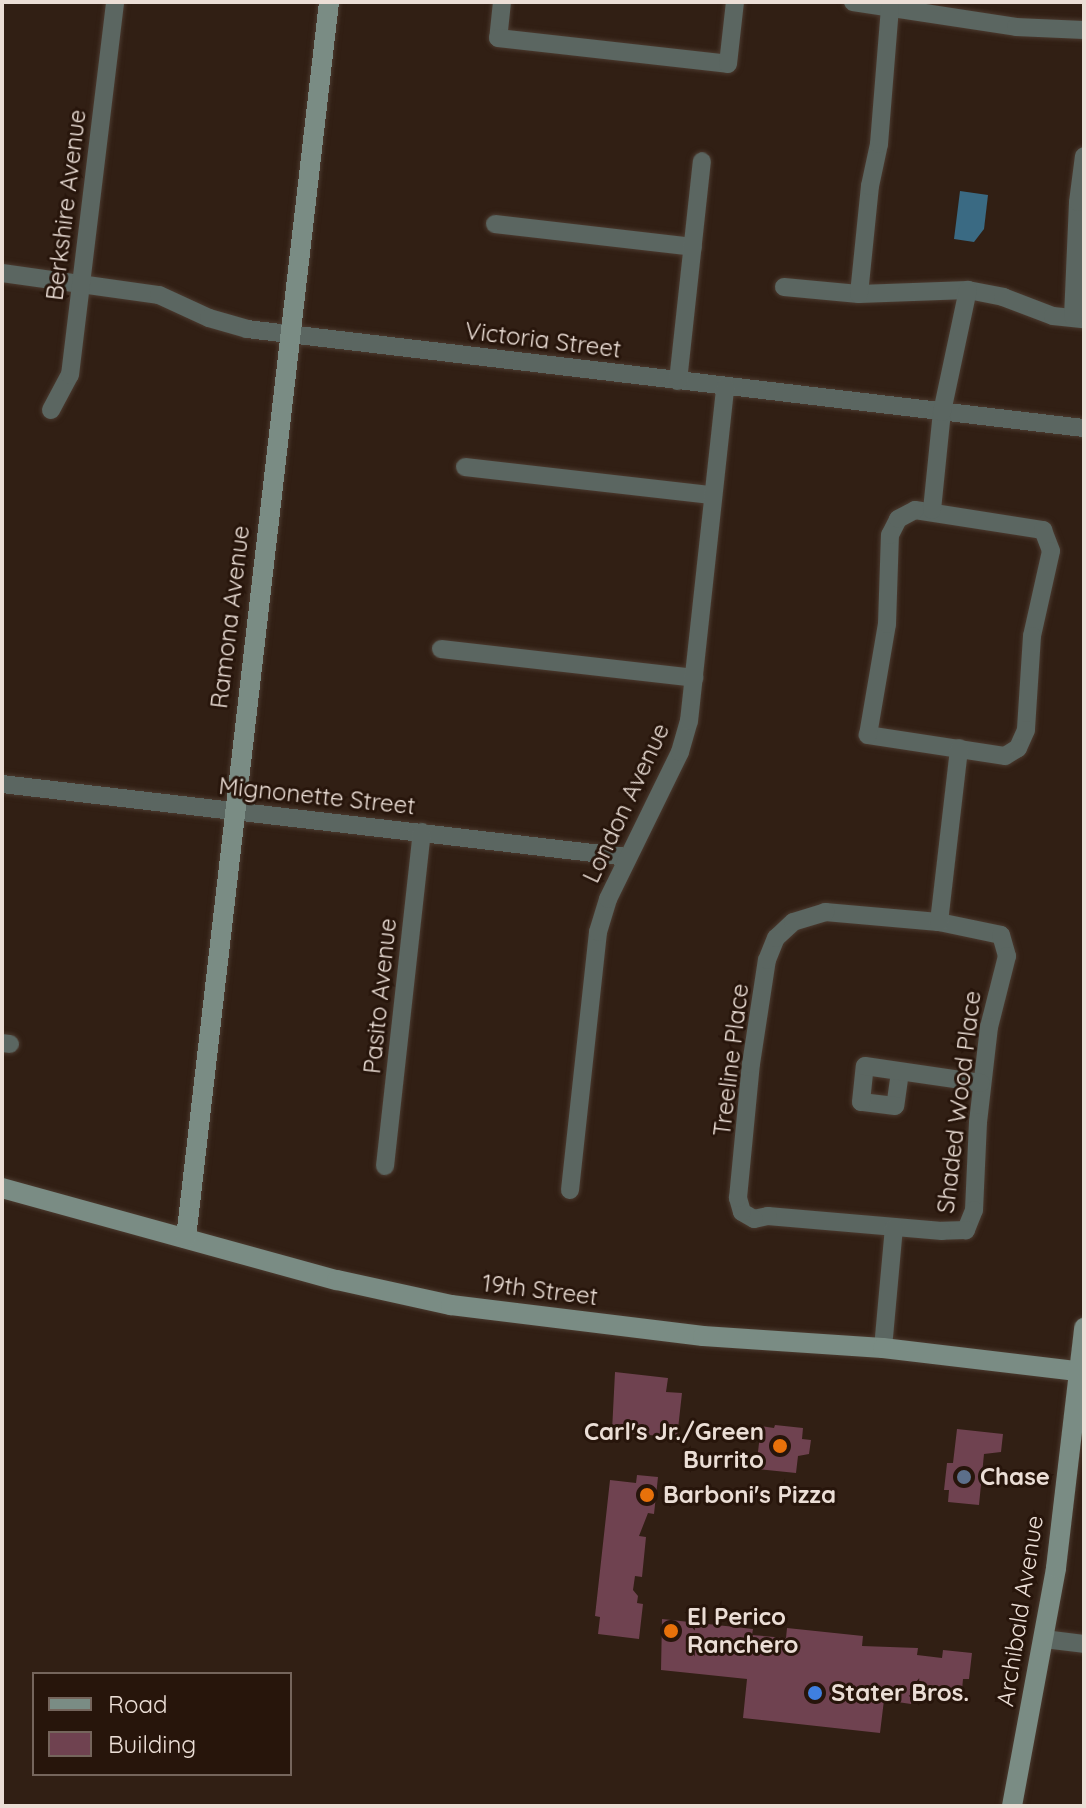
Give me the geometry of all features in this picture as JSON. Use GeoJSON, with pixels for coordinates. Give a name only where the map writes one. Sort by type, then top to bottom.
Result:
{"type":"FeatureCollection","features":[{"type":"Feature","properties":{"kind":"main road","name":"Ramona Avenue"},"geometry":{"type":"LineString","coordinates":[[186,1238],[329,2]]}},
{"type":"Feature","properties":{"kind":"main road","name":"19th Street"},"geometry":{"type":"LineString","coordinates":[[2,1188],[337,1280],[451,1305],[712,1337],[883,1348],[1082,1372]]}},
{"type":"Feature","properties":{"kind":"main road","name":"Archibald Avenue"},"geometry":{"type":"LineString","coordinates":[[1012,1806],[1056,1568],[1082,1372],[1084,1328]]}},
{"type":"Feature","properties":{"kind":"street","name":"Berkshire Avenue"},"geometry":{"type":"LineString","coordinates":[[51,410],[70,375],[115,2]]}},
{"type":"Feature","properties":{"kind":"street"},"geometry":{"type":"LineString","coordinates":[[502,2],[498,38],[728,64],[735,2]]}},
{"type":"Feature","properties":{"kind":"street"},"geometry":{"type":"LineString","coordinates":[[853,2],[1004,26],[1084,30]]}},
{"type":"Feature","properties":{"kind":"street"},"geometry":{"type":"LineString","coordinates":[[859,294],[870,186],[879,144],[890,7]]}},
{"type":"Feature","properties":{"kind":"street"},"geometry":{"type":"LineString","coordinates":[[784,287],[859,294],[968,290],[1003,297],[1053,316],[1078,318],[1078,202],[1084,156]]}},
{"type":"Feature","properties":{"kind":"street"},"geometry":{"type":"LineString","coordinates":[[678,381],[702,161]]}},
{"type":"Feature","properties":{"kind":"street"},"geometry":{"type":"LineString","coordinates":[[495,224],[693,247]]}},
{"type":"Feature","properties":{"kind":"street","name":"Victoria Street"},"geometry":{"type":"LineString","coordinates":[[2,273],[159,295],[209,318],[247,329],[1084,428]]}},
{"type":"Feature","properties":{"kind":"street"},"geometry":{"type":"LineString","coordinates":[[932,510],[942,412],[968,290]]}},
{"type":"Feature","properties":{"kind":"street","name":"London Avenue"},"geometry":{"type":"LineString","coordinates":[[570,1190],[598,932],[608,899],[627,857],[680,752],[689,721],[725,387]]}},
{"type":"Feature","properties":{"kind":"street"},"geometry":{"type":"LineString","coordinates":[[465,467],[711,495]]}},
{"type":"Feature","properties":{"kind":"street"},"geometry":{"type":"LineString","coordinates":[[915,510],[932,510],[1043,530],[1051,551],[1032,636],[1026,730],[1018,748],[1005,756],[868,735],[887,624],[890,535],[898,519],[915,510]]}},
{"type":"Feature","properties":{"kind":"street"},"geometry":{"type":"LineString","coordinates":[[441,649],[694,678]]}},
{"type":"Feature","properties":{"kind":"street"},"geometry":{"type":"LineString","coordinates":[[939,922],[959,748]]}},
{"type":"Feature","properties":{"kind":"street","name":"Mignonette Street"},"geometry":{"type":"LineString","coordinates":[[2,784],[627,857]]}},
{"type":"Feature","properties":{"kind":"street","name":"Pasito Avenue"},"geometry":{"type":"LineString","coordinates":[[385,1166],[422,832]]}},
{"type":"Feature","properties":{"kind":"street","name":"Treeline Place"},"geometry":{"type":"LineString","coordinates":[[894,1228],[768,1216],[754,1219],[742,1212],[738,1198],[763,986],[776,938],[793,922],[825,912],[939,922]]}},
{"type":"Feature","properties":{"kind":"street","name":"Shaded Wood Place"},"geometry":{"type":"LineString","coordinates":[[894,1228],[966,1230],[974,1210],[981,1083],[996,988],[1007,956],[1001,935],[939,922]]}},
{"type":"Feature","properties":{"kind":"street"},"geometry":{"type":"LineString","coordinates":[[900,1072],[981,1083]]}},
{"type":"Feature","properties":{"kind":"street"},"geometry":{"type":"LineString","coordinates":[[883,1348],[894,1228]]}},
{"type":"Feature","properties":{"kind":"street"},"geometry":{"type":"LineString","coordinates":[[1044,1639],[1084,1644]]}},
{"type":"Feature","properties":{"kind":"water"},"geometry":{"type":"Polygon","coordinates":[[[960,191],[988,195],[984,229],[974,242],[954,239],[960,191]]]}},
{"type":"Feature","properties":{"kind":"building"},"geometry":{"type":"Polygon","coordinates":[[[615,1372],[668,1378],[666,1392],[682,1393],[677,1438],[612,1431],[615,1372]]]}},
{"type":"Feature","properties":{"kind":"building","name":"Carl's Jr./Green Burrito"},"geometry":{"type":"Polygon","coordinates":[[[775,1425],[803,1428],[802,1439],[811,1440],[809,1454],[798,1456],[796,1473],[756,1469],[761,1426],[774,1428],[775,1425]]]}},
{"type":"Feature","properties":{"kind":"building","name":"Chase"},"geometry":{"type":"Polygon","coordinates":[[[957,1429],[1003,1434],[1001,1452],[984,1454],[979,1505],[948,1502],[949,1490],[944,1490],[947,1463],[953,1463],[957,1429]]]}},
{"type":"Feature","properties":{"kind":"building"},"geometry":{"type":"Polygon","coordinates":[[[637,1475],[658,1477],[654,1514],[648,1513],[639,1536],[646,1537],[642,1577],[635,1576],[633,1590],[638,1596],[637,1603],[643,1604],[639,1639],[598,1634],[600,1617],[595,1616],[610,1480],[636,1483],[637,1475]]]}},
{"type":"Feature","properties":{"kind":"building"},"geometry":{"type":"Polygon","coordinates":[[[662,1619],[753,1629],[752,1635],[786,1638],[787,1628],[863,1636],[862,1646],[918,1648],[917,1655],[942,1658],[943,1650],[972,1653],[969,1679],[963,1679],[961,1702],[950,1701],[951,1697],[913,1693],[911,1704],[884,1700],[880,1733],[743,1718],[747,1679],[661,1670],[662,1619]]]}},
{"type":"Feature","properties":{"kind":"place","name":"Carl's Jr./Green Burrito"},"geometry":{"type":"Point","coordinates":[780,1446]}},
{"type":"Feature","properties":{"kind":"place","name":"Chase"},"geometry":{"type":"Point","coordinates":[964,1477]}},
{"type":"Feature","properties":{"kind":"place","name":"Barboni's Pizza"},"geometry":{"type":"Point","coordinates":[647,1495]}},
{"type":"Feature","properties":{"kind":"place","name":"El Perico Ranchero"},"geometry":{"type":"Point","coordinates":[671,1631]}},
{"type":"Feature","properties":{"kind":"place","name":"Stater Bros."},"geometry":{"type":"Point","coordinates":[815,1693]}}]}
